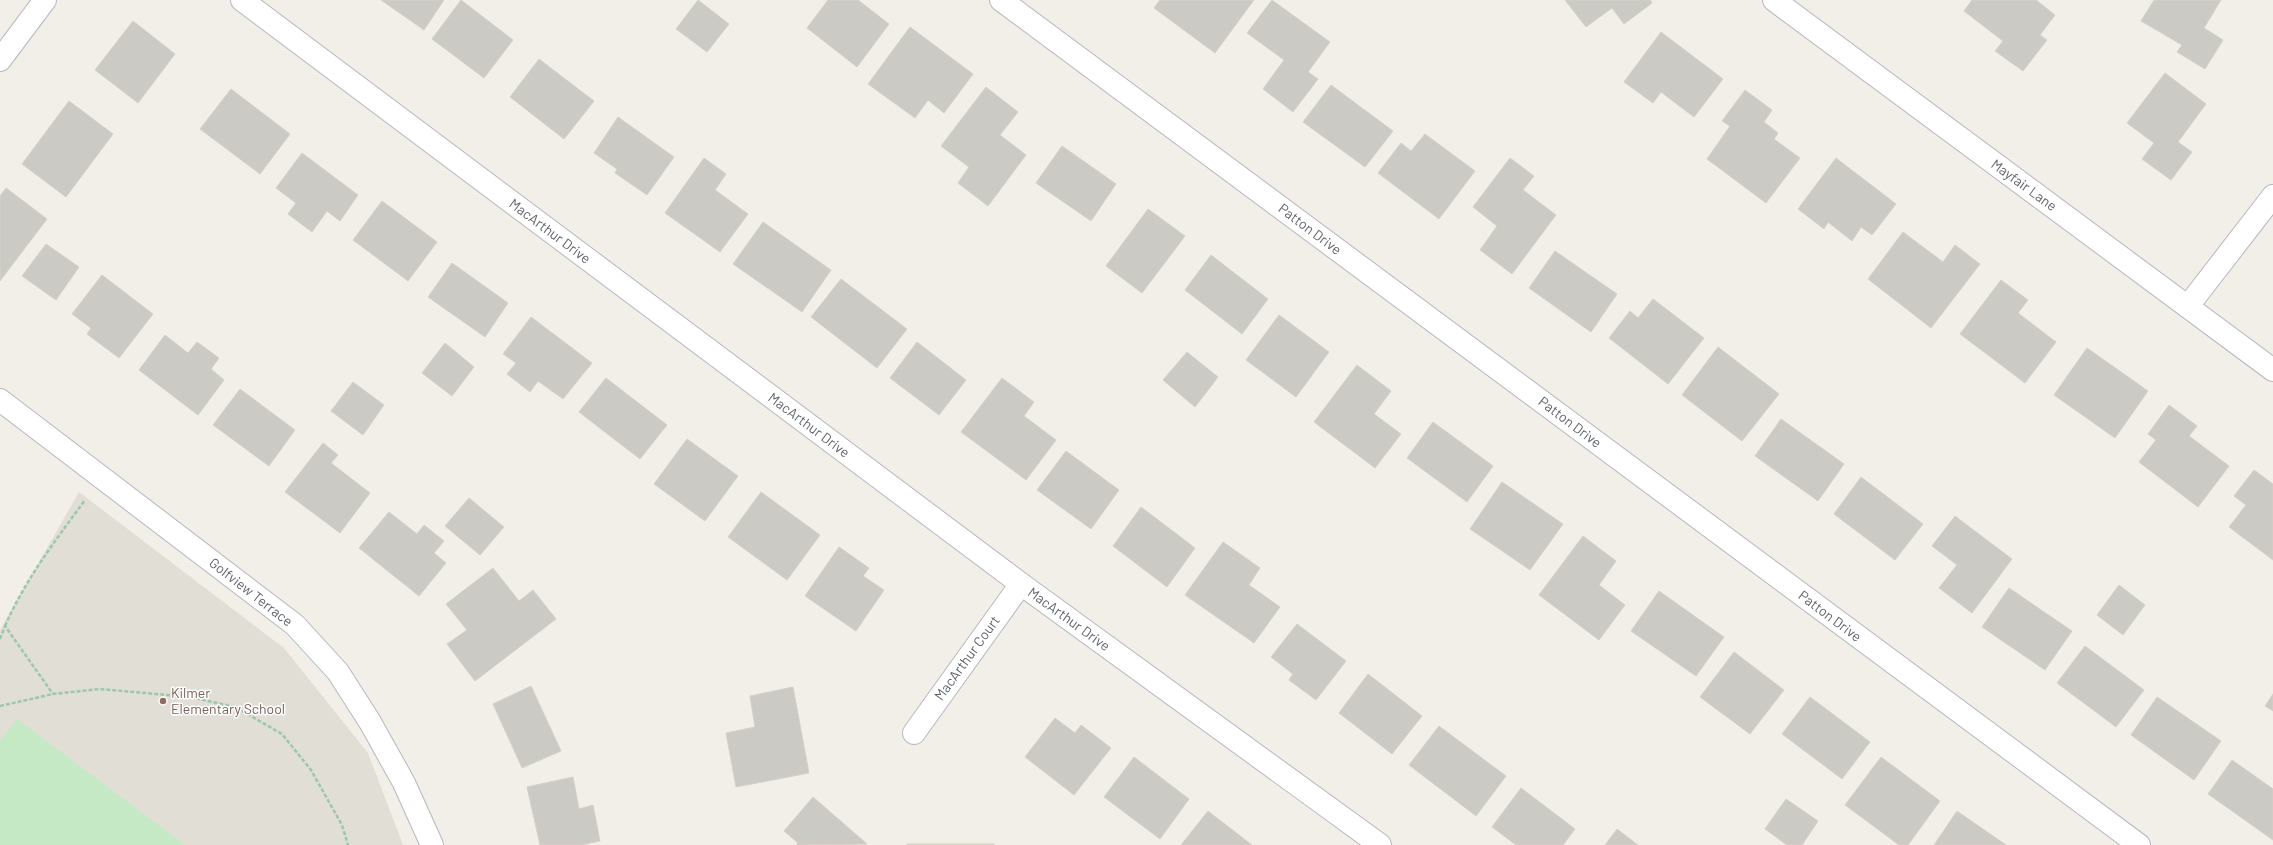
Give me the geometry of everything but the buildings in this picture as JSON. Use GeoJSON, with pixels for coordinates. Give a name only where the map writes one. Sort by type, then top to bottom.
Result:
{"type":"FeatureCollection","features":[{"type":"Feature","properties":{"kind":"street"},"geometry":{"type":"LineString","coordinates":[[0,60],[45,0]]}},
{"type":"Feature","properties":{"kind":"street","name":"MacArthur Drive"},"geometry":{"type":"LineString","coordinates":[[242,0],[1021,584],[1380,845]]}},
{"type":"Feature","properties":{"kind":"street","name":"Patton Drive"},"geometry":{"type":"LineString","coordinates":[[1001,0],[2139,845]]}},
{"type":"Feature","properties":{"kind":"street","name":"Mayfair Lane"},"geometry":{"type":"LineString","coordinates":[[1774,0],[2273,370]]}},
{"type":"Feature","properties":{"kind":"street"},"geometry":{"type":"LineString","coordinates":[[2188,306],[2273,196]]}},
{"type":"Feature","properties":{"kind":"street","name":"Golfview Terrace"},"geometry":{"type":"LineString","coordinates":[[0,400],[295,625],[338,672],[370,722],[404,783],[432,845]]}},
{"type":"Feature","properties":{"kind":"street","name":"MacArthur Court"},"geometry":{"type":"LineString","coordinates":[[914,733],[1021,584]]}},
{"type":"Feature","properties":{"kind":"path"},"geometry":{"type":"LineString","coordinates":[[0,639],[16,601],[43,557],[103,478]]}},
{"type":"Feature","properties":{"kind":"path"},"geometry":{"type":"LineString","coordinates":[[5,626],[53,694]]}},
{"type":"Feature","properties":{"kind":"path"},"geometry":{"type":"LineString","coordinates":[[0,706],[53,694],[100,689],[190,697],[235,707],[282,734],[311,770],[342,825],[348,845]]}},
{"type":"Feature","properties":{"kind":"shaded area","name":"Kilmer Elementary School"},"geometry":{"type":"Polygon","coordinates":[[[79,492],[284,648],[368,753],[403,845],[0,845],[0,630],[79,492]]]}},
{"type":"Feature","properties":{"kind":"green space"},"geometry":{"type":"Polygon","coordinates":[[[17,719],[185,845],[0,845],[0,741],[17,719]]]}},
{"type":"Feature","properties":{"kind":"place","name":"Kilmer Elementary School"},"geometry":{"type":"Point","coordinates":[163,701]}}]}
